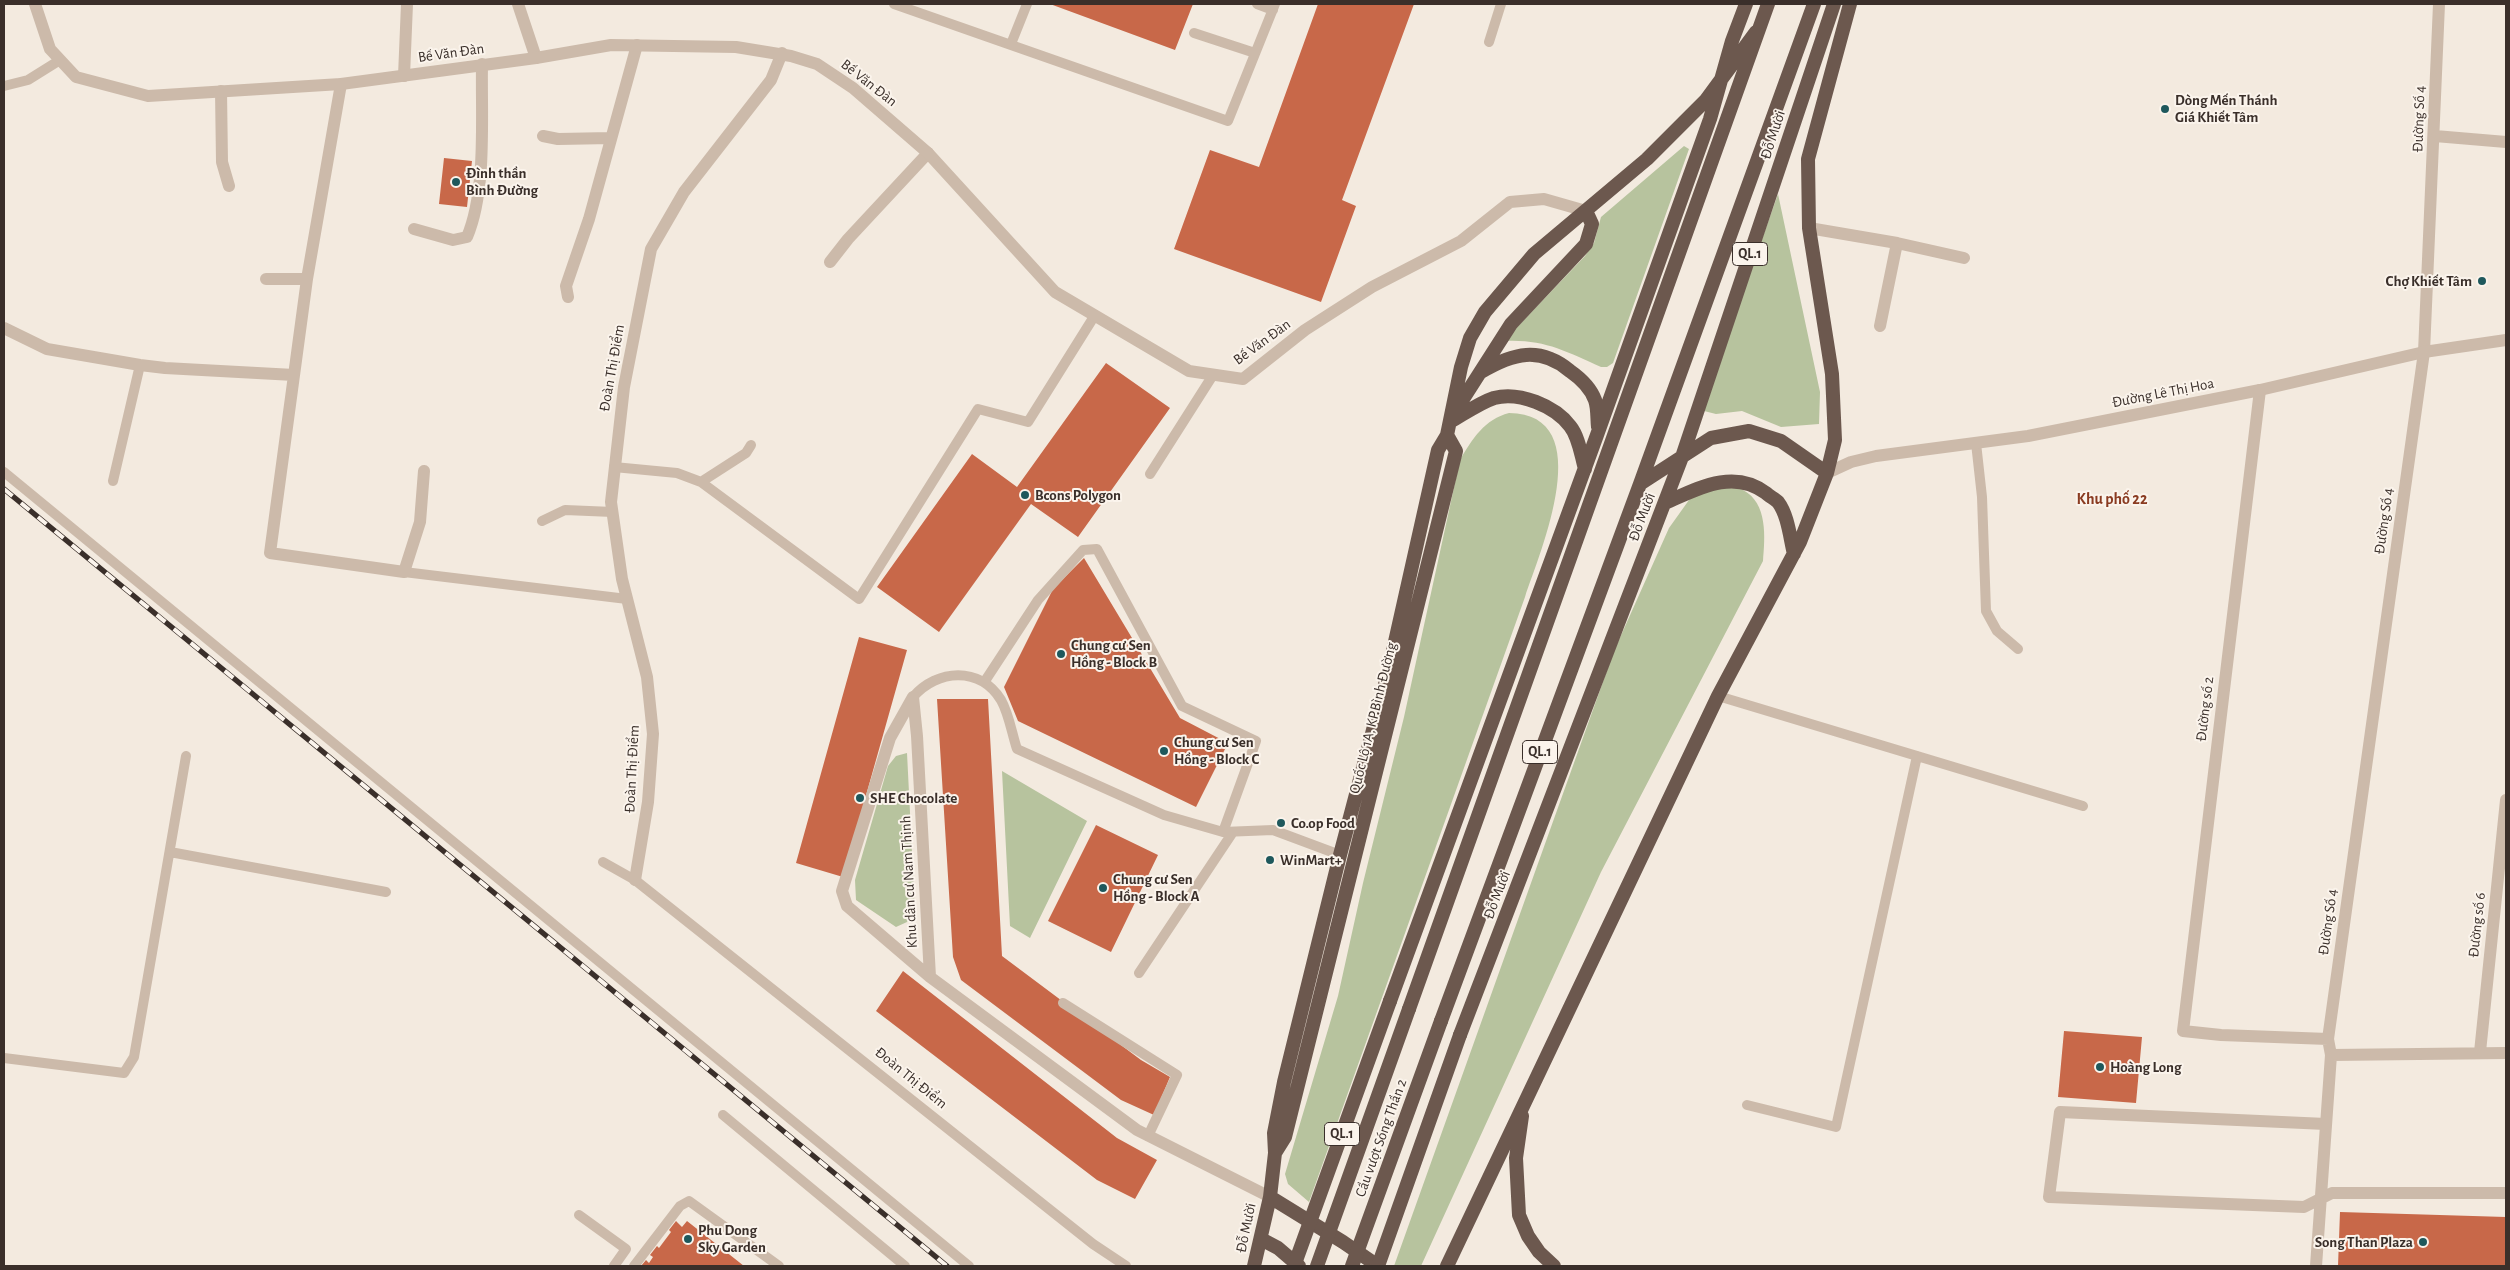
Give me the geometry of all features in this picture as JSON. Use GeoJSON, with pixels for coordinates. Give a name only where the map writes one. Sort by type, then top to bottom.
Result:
{"type":"FeatureCollection","features":[{"type":"Feature","properties":{"kind":"highway","name":"QL.1"},"geometry":{"type":"LineString","coordinates":[[1294,1266],[1598,436],[1710,119],[1746,4]]}},
{"type":"Feature","properties":{"kind":"highway","name":"QL.1"},"geometry":{"type":"LineString","coordinates":[[1317,1266],[1756,32],[1768,4]]}},
{"type":"Feature","properties":{"kind":"highway","name":"Đỗ Mười"},"geometry":{"type":"LineString","coordinates":[[1441,1022],[1640,484],[1814,4]]}},
{"type":"Feature","properties":{"kind":"highway","name":"Đỗ Mười"},"geometry":{"type":"LineString","coordinates":[[1378,1266],[1460,1035],[1682,457],[1834,4]]}},
{"type":"Feature","properties":{"kind":"highway"},"geometry":{"type":"LineString","coordinates":[[1447,1266],[1718,696],[1794,554],[1827,473],[1835,440],[1832,374],[1810,228],[1808,159],[1850,4]]}},
{"type":"Feature","properties":{"kind":"highway"},"geometry":{"type":"LineString","coordinates":[[1449,428],[1460,367],[1470,338],[1485,312],[1534,254],[1647,159],[1706,100],[1756,32]]}},
{"type":"Feature","properties":{"kind":"highway"},"geometry":{"type":"LineString","coordinates":[[1275,1153],[1274,1133],[1284,1082],[1340,855],[1388,673],[1438,450],[1478,373],[1511,324],[1586,244],[1592,224],[1586,211]]}},
{"type":"Feature","properties":{"kind":"highway"},"geometry":{"type":"LineString","coordinates":[[1478,373],[1514,356],[1537,354],[1557,360],[1580,379],[1595,400],[1598,436],[1592,497]]}},
{"type":"Feature","properties":{"kind":"highway"},"geometry":{"type":"LineString","coordinates":[[1449,428],[1495,398],[1513,396],[1537,402],[1553,410],[1570,426],[1577,439],[1585,469]]}},
{"type":"Feature","properties":{"kind":"highway","name":"Quốc Lộ 1A, KP.Bình Đường"},"geometry":{"type":"LineString","coordinates":[[1275,1153],[1285,1137],[1456,451],[1449,428]]}},
{"type":"Feature","properties":{"kind":"highway"},"geometry":{"type":"LineString","coordinates":[[1640,484],[1711,438],[1749,431],[1781,441],[1827,473]]}},
{"type":"Feature","properties":{"kind":"highway"},"geometry":{"type":"LineString","coordinates":[[1665,503],[1719,481],[1740,481],[1759,488],[1778,502],[1786,522],[1794,554]]}},
{"type":"Feature","properties":{"kind":"highway","name":"Cầu vượt Sóng Thần 2"},"geometry":{"type":"LineString","coordinates":[[1352,1266],[1441,1022]]}},
{"type":"Feature","properties":{"kind":"highway"},"geometry":{"type":"LineString","coordinates":[[1524,1104],[1516,1158],[1519,1215],[1528,1236],[1539,1252],[1554,1266]]}},
{"type":"Feature","properties":{"kind":"highway","name":"Đỗ Mười"},"geometry":{"type":"LineString","coordinates":[[1254,1266],[1270,1197],[1275,1153]]}},
{"type":"Feature","properties":{"kind":"highway"},"geometry":{"type":"LineString","coordinates":[[1270,1197],[1336,1237],[1378,1266]]}},
{"type":"Feature","properties":{"kind":"highway"},"geometry":{"type":"LineString","coordinates":[[1260,1239],[1278,1248],[1299,1266]]}},
{"type":"Feature","properties":{"kind":"street","name":"Bế Văn Đàn"},"geometry":{"type":"LineString","coordinates":[[35,4],[50,49],[76,77],[148,96],[340,84],[536,58],[611,45],[736,47],[782,54],[817,64],[854,88],[928,153],[1055,292],[1189,371],[1213,376],[1243,379],[1305,330],[1372,287],[1462,241],[1510,202],[1544,199],[1586,211]]}},
{"type":"Feature","properties":{"kind":"street"},"geometry":{"type":"LineString","coordinates":[[404,76],[407,4]]}},
{"type":"Feature","properties":{"kind":"street"},"geometry":{"type":"LineString","coordinates":[[518,4],[536,58]]}},
{"type":"Feature","properties":{"kind":"street","name":"Đường Số 4"},"geometry":{"type":"LineString","coordinates":[[2316,1266],[2319,1200],[2331,1055],[2328,1039],[2424,352],[2435,136],[2439,4]]}},
{"type":"Feature","properties":{"kind":"street"},"geometry":{"type":"LineString","coordinates":[[568,297],[566,286],[580,248],[637,45]]}},
{"type":"Feature","properties":{"kind":"street","name":"Đoàn Thị Điểm"},"geometry":{"type":"LineString","coordinates":[[635,880],[648,802],[653,734],[647,677],[622,579],[611,502],[624,387],[651,249],[684,192],[771,80],[782,54]]}},
{"type":"Feature","properties":{"kind":"street"},"geometry":{"type":"LineString","coordinates":[[414,228],[453,240],[467,237],[471,228],[474,219],[479,173],[482,64]]}},
{"type":"Feature","properties":{"kind":"street"},"geometry":{"type":"LineString","coordinates":[[340,84],[307,279],[270,553],[404,572],[420,522],[424,471]]}},
{"type":"Feature","properties":{"kind":"street"},"geometry":{"type":"LineString","coordinates":[[221,90],[222,162],[229,186]]}},
{"type":"Feature","properties":{"kind":"street"},"geometry":{"type":"LineString","coordinates":[[543,136],[558,139],[612,138]]}},
{"type":"Feature","properties":{"kind":"street"},"geometry":{"type":"LineString","coordinates":[[2435,136],[2506,142]]}},
{"type":"Feature","properties":{"kind":"street"},"geometry":{"type":"LineString","coordinates":[[830,262],[854,232],[928,153]]}},
{"type":"Feature","properties":{"kind":"street"},"geometry":{"type":"LineString","coordinates":[[1810,228],[1897,243],[1964,258]]}},
{"type":"Feature","properties":{"kind":"street"},"geometry":{"type":"LineString","coordinates":[[1880,326],[1897,243]]}},
{"type":"Feature","properties":{"kind":"street"},"geometry":{"type":"LineString","coordinates":[[266,278],[307,279]]}},
{"type":"Feature","properties":{"kind":"street"},"geometry":{"type":"LineString","coordinates":[[4,328],[47,349],[140,365],[294,375]]}},
{"type":"Feature","properties":{"kind":"street","name":"Đường Lê Thị Hoa"},"geometry":{"type":"LineString","coordinates":[[1827,473],[1851,462],[1876,456],[2028,436],[2260,390],[2424,352],[2506,340]]}},
{"type":"Feature","properties":{"kind":"street","name":"Đường số 2"},"geometry":{"type":"LineString","coordinates":[[2260,390],[2183,1031],[2220,1036],[2328,1039]]}},
{"type":"Feature","properties":{"kind":"street","name":"Khu dân cư Nam Thịnh"},"geometry":{"type":"LineString","coordinates":[[913,697],[917,736],[930,978]]}},
{"type":"Feature","properties":{"kind":"street","name":"Khu dân cư Nam Thịnh"},"geometry":{"type":"LineString","coordinates":[[913,697],[890,738],[842,891],[847,906],[930,978],[1137,1130],[1270,1197]]}},
{"type":"Feature","properties":{"kind":"street","name":"Đường số 6"},"geometry":{"type":"LineString","coordinates":[[2480,1052],[2506,800]]}},
{"type":"Feature","properties":{"kind":"street"},"geometry":{"type":"LineString","coordinates":[[2331,1055],[2506,1053]]}},
{"type":"Feature","properties":{"kind":"street"},"geometry":{"type":"LineString","coordinates":[[2326,1124],[2060,1112],[2050,1198],[2304,1207],[2332,1193],[2506,1193]]}},
{"type":"Feature","properties":{"kind":"lane"},"geometry":{"type":"LineString","coordinates":[[894,4],[1228,121],[1274,7],[1257,4]]}},
{"type":"Feature","properties":{"kind":"lane"},"geometry":{"type":"LineString","coordinates":[[1011,44],[1027,4]]}},
{"type":"Feature","properties":{"kind":"lane"},"geometry":{"type":"LineString","coordinates":[[1489,42],[1502,4]]}},
{"type":"Feature","properties":{"kind":"lane"},"geometry":{"type":"LineString","coordinates":[[1194,33],[1255,54]]}},
{"type":"Feature","properties":{"kind":"lane"},"geometry":{"type":"LineString","coordinates":[[4,86],[28,80],[60,60]]}},
{"type":"Feature","properties":{"kind":"lane"},"geometry":{"type":"LineString","coordinates":[[614,467],[677,473],[701,482],[735,505],[859,599],[978,409],[1028,422],[1095,315]]}},
{"type":"Feature","properties":{"kind":"lane"},"geometry":{"type":"LineString","coordinates":[[113,481],[140,365]]}},
{"type":"Feature","properties":{"kind":"lane"},"geometry":{"type":"LineString","coordinates":[[1150,474],[1213,376]]}},
{"type":"Feature","properties":{"kind":"lane"},"geometry":{"type":"LineString","coordinates":[[1976,443],[1982,497],[1986,611],[1997,631],[2018,649]]}},
{"type":"Feature","properties":{"kind":"lane"},"geometry":{"type":"LineString","coordinates":[[701,482],[746,453],[751,445]]}},
{"type":"Feature","properties":{"kind":"lane"},"geometry":{"type":"LineString","coordinates":[[4,472],[969,1266]]}},
{"type":"Feature","properties":{"kind":"lane"},"geometry":{"type":"LineString","coordinates":[[542,521],[565,510],[613,512]]}},
{"type":"Feature","properties":{"kind":"lane"},"geometry":{"type":"LineString","coordinates":[[985,681],[1038,600],[1083,550],[1096,549],[1182,706],[1256,741],[1228,832],[1139,973]]}},
{"type":"Feature","properties":{"kind":"lane"},"geometry":{"type":"LineString","coordinates":[[404,572],[627,599]]}},
{"type":"Feature","properties":{"kind":"lane"},"geometry":{"type":"LineString","coordinates":[[913,697],[924,685],[955,674],[985,681],[1002,701],[1017,749],[1164,815],[1228,832],[1273,830],[1340,855]]}},
{"type":"Feature","properties":{"kind":"lane"},"geometry":{"type":"LineString","coordinates":[[1718,696],[2083,806]]}},
{"type":"Feature","properties":{"kind":"lane"},"geometry":{"type":"LineString","coordinates":[[4,1059],[124,1073],[134,1057],[186,756]]}},
{"type":"Feature","properties":{"kind":"lane"},"geometry":{"type":"LineString","coordinates":[[1747,1105],[1836,1127],[1917,756]]}},
{"type":"Feature","properties":{"kind":"lane"},"geometry":{"type":"LineString","coordinates":[[170,852],[386,892]]}},
{"type":"Feature","properties":{"kind":"lane"},"geometry":{"type":"LineString","coordinates":[[603,862],[635,880]]}},
{"type":"Feature","properties":{"kind":"lane","name":"Đoàn Thị Điểm"},"geometry":{"type":"LineString","coordinates":[[635,880],[1093,1244],[1126,1266]]}},
{"type":"Feature","properties":{"kind":"lane"},"geometry":{"type":"LineString","coordinates":[[1063,1003],[1177,1075],[1148,1136]]}},
{"type":"Feature","properties":{"kind":"lane"},"geometry":{"type":"LineString","coordinates":[[723,1115],[905,1266]]}},
{"type":"Feature","properties":{"kind":"lane"},"geometry":{"type":"LineString","coordinates":[[634,1266],[680,1206],[689,1202],[779,1266]]}},
{"type":"Feature","properties":{"kind":"lane"},"geometry":{"type":"LineString","coordinates":[[579,1215],[626,1249],[614,1266]]}},
{"type":"Feature","properties":{"kind":"green space"},"geometry":{"type":"Polygon","coordinates":[[[1684,146],[1689,149],[1613,363],[1607,367],[1601,367],[1565,351],[1543,344],[1504,341],[1585,256],[1594,243],[1601,217],[1684,146]]]}},
{"type":"Feature","properties":{"kind":"green space"},"geometry":{"type":"Polygon","coordinates":[[[1778,194],[1820,392],[1819,424],[1781,427],[1742,411],[1716,414],[1704,411],[1702,408],[1778,194]]]}},
{"type":"Feature","properties":{"kind":"green space"},"geometry":{"type":"Polygon","coordinates":[[[1509,413],[1536,419],[1552,436],[1558,460],[1557,488],[1551,519],[1525,597],[1309,1202],[1288,1184],[1285,1174],[1338,996],[1363,883],[1404,717],[1460,460],[1474,437],[1486,425],[1500,416],[1509,413]]]}},
{"type":"Feature","properties":{"kind":"green space"},"geometry":{"type":"Polygon","coordinates":[[[1720,483],[1741,489],[1757,503],[1763,522],[1763,561],[1601,872],[1421,1266],[1394,1266],[1614,651],[1669,528],[1689,500],[1698,492],[1720,483]]]}},
{"type":"Feature","properties":{"kind":"green space"},"geometry":{"type":"Polygon","coordinates":[[[907,753],[915,912],[907,922],[896,927],[856,900],[855,880],[888,766],[896,756],[907,753]]]}},
{"type":"Feature","properties":{"kind":"green space"},"geometry":{"type":"Polygon","coordinates":[[[1002,771],[1087,821],[1030,938],[1010,926],[1002,771]]]}},
{"type":"Feature","properties":{"kind":"building"},"geometry":{"type":"Polygon","coordinates":[[[1050,4],[1193,4],[1175,50],[1050,4]]]}},
{"type":"Feature","properties":{"kind":"building"},"geometry":{"type":"Polygon","coordinates":[[[1318,4],[1414,4],[1342,200],[1356,206],[1321,302],[1174,249],[1210,150],[1259,167],[1318,4]]]}},
{"type":"Feature","properties":{"kind":"building","name":"Đình thần Bình Đường"},"geometry":{"type":"Polygon","coordinates":[[[444,158],[472,161],[467,207],[439,204],[444,158]]]}},
{"type":"Feature","properties":{"kind":"building","name":"Bcons Polygon"},"geometry":{"type":"Polygon","coordinates":[[[1106,363],[1170,408],[1078,537],[1031,504],[939,632],[877,587],[972,454],[1017,487],[1106,363]]]}},
{"type":"Feature","properties":{"kind":"building"},"geometry":{"type":"Polygon","coordinates":[[[1084,558],[1180,718],[1228,743],[1196,807],[1018,721],[1004,687],[1053,589],[1084,558]]]}},
{"type":"Feature","properties":{"kind":"building"},"geometry":{"type":"Polygon","coordinates":[[[859,637],[907,650],[843,877],[796,863],[859,637]]]}},
{"type":"Feature","properties":{"kind":"building"},"geometry":{"type":"Polygon","coordinates":[[[937,699],[988,699],[1002,956],[1141,1060],[1170,1077],[1154,1115],[1121,1100],[961,980],[953,957],[937,699]]]}},
{"type":"Feature","properties":{"kind":"building","name":"Chung cư Sen Hồng - Block A"},"geometry":{"type":"Polygon","coordinates":[[[1096,825],[1158,855],[1111,952],[1048,921],[1096,825]]]}},
{"type":"Feature","properties":{"kind":"building"},"geometry":{"type":"Polygon","coordinates":[[[903,971],[1117,1138],[1157,1160],[1135,1199],[1097,1180],[876,1011],[903,971]]]}},
{"type":"Feature","properties":{"kind":"building","name":"Hoàng Long"},"geometry":{"type":"Polygon","coordinates":[[[2064,1031],[2142,1037],[2136,1103],[2058,1097],[2064,1031]]]}},
{"type":"Feature","properties":{"kind":"building","name":"Song Than Plaza"},"geometry":{"type":"Polygon","coordinates":[[[2340,1212],[2506,1217],[2506,1266],[2338,1266],[2340,1212]]]}},
{"type":"Feature","properties":{"kind":"building","name":"Phu Dong Sky Garden"},"geometry":{"type":"Polygon","coordinates":[[[676,1221],[682,1227],[687,1221],[744,1266],[641,1266],[646,1260],[649,1263],[653,1257],[650,1255],[657,1246],[659,1248],[671,1232],[669,1230],[676,1221]]]}},
{"type":"Feature","properties":{"kind":"railway"},"geometry":{"type":"LineString","coordinates":[[4,489],[947,1266]]}},
{"type":"Feature","properties":{"kind":"place","name":"Dòng Mến Thánh Giá Khiết Tâm"},"geometry":{"type":"Point","coordinates":[2165,109]}},
{"type":"Feature","properties":{"kind":"place","name":"Đình thần Bình Đường"},"geometry":{"type":"Point","coordinates":[456,182]}},
{"type":"Feature","properties":{"kind":"place","name":"Chợ Khiết Tâm"},"geometry":{"type":"Point","coordinates":[2482,281]}},
{"type":"Feature","properties":{"kind":"place","name":"Bcons Polygon"},"geometry":{"type":"Point","coordinates":[1025,495]}},
{"type":"Feature","properties":{"kind":"place","name":"Chung cư Sen Hồng - Block B"},"geometry":{"type":"Point","coordinates":[1061,654]}},
{"type":"Feature","properties":{"kind":"place","name":"Chung cư Sen Hồng - Block C"},"geometry":{"type":"Point","coordinates":[1164,751]}},
{"type":"Feature","properties":{"kind":"place","name":"SHE Chocolate"},"geometry":{"type":"Point","coordinates":[860,798]}},
{"type":"Feature","properties":{"kind":"place","name":"Co.op Food"},"geometry":{"type":"Point","coordinates":[1281,823]}},
{"type":"Feature","properties":{"kind":"place","name":"WinMart+"},"geometry":{"type":"Point","coordinates":[1270,860]}},
{"type":"Feature","properties":{"kind":"place","name":"Chung cư Sen Hồng - Block A"},"geometry":{"type":"Point","coordinates":[1103,888]}},
{"type":"Feature","properties":{"kind":"place","name":"Hoàng Long"},"geometry":{"type":"Point","coordinates":[2100,1067]}},
{"type":"Feature","properties":{"kind":"place","name":"Phu Dong Sky Garden"},"geometry":{"type":"Point","coordinates":[688,1239]}},
{"type":"Feature","properties":{"kind":"place","name":"Song Than Plaza"},"geometry":{"type":"Point","coordinates":[2423,1242]}},
{"type":"Feature","properties":{"kind":"district","name":"Khu phố 22"},"geometry":{"type":"Point","coordinates":[2112,499]}}]}
